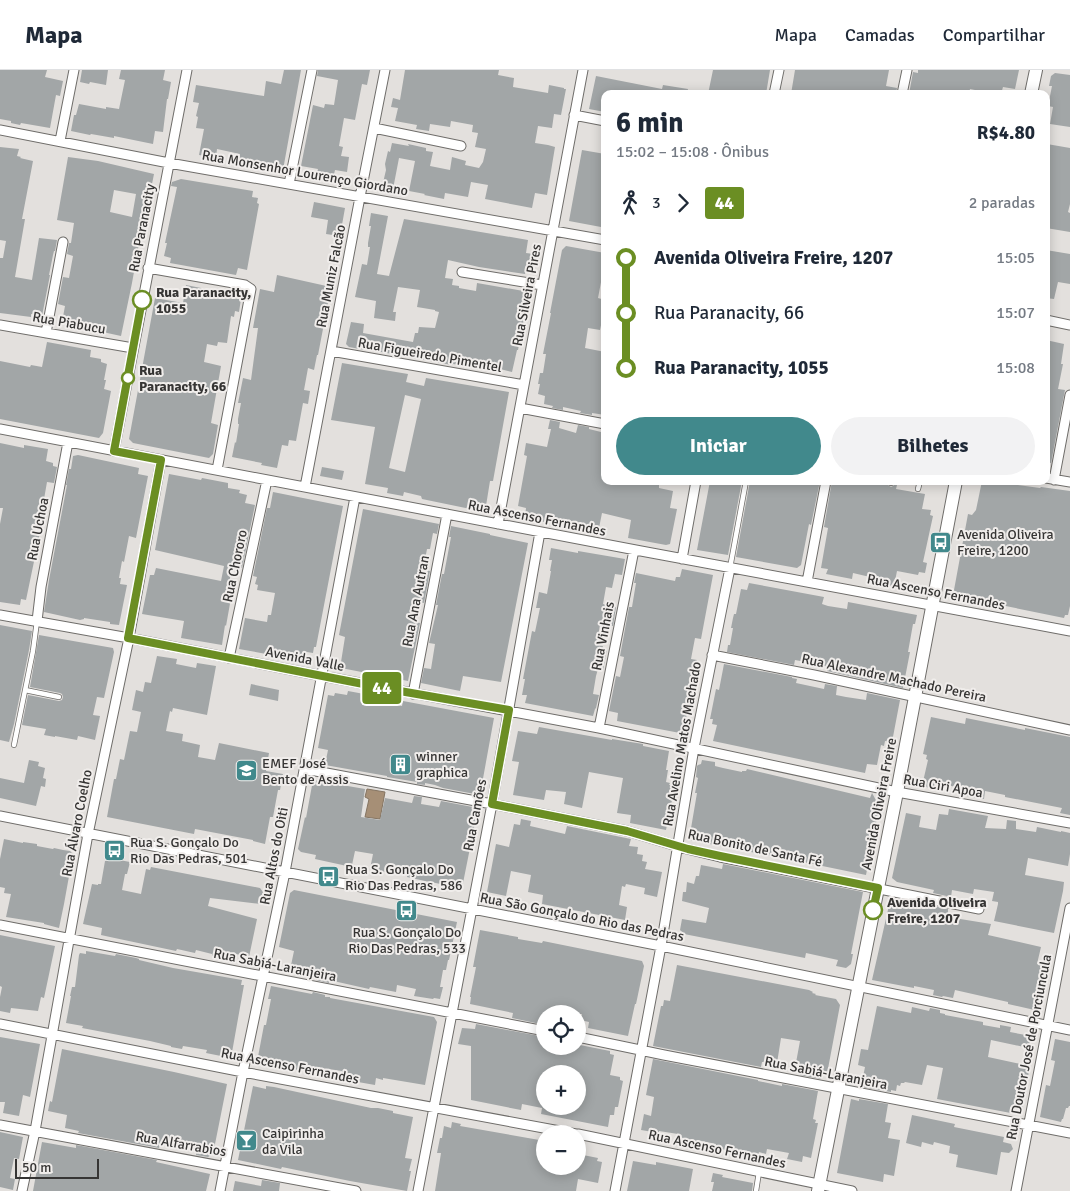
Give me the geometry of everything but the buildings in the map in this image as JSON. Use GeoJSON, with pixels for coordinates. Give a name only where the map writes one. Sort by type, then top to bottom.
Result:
{"type":"FeatureCollection","features":[{"type":"Feature","properties":{"kind":"street"},"geometry":{"type":"LineString","coordinates":[[60,141],[74,70]]}},
{"type":"Feature","properties":{"kind":"street","name":"Rua Paranacity"},"geometry":{"type":"LineString","coordinates":[[114,451],[187,70]]}},
{"type":"Feature","properties":{"kind":"street"},"geometry":{"type":"LineString","coordinates":[[290,184],[312,70]]}},
{"type":"Feature","properties":{"kind":"street","name":"Rua Muniz Falcão"},"geometry":{"type":"LineString","coordinates":[[305,487],[385,70]]}},
{"type":"Feature","properties":{"kind":"street","name":"Rua Silveira Pires"},"geometry":{"type":"LineString","coordinates":[[498,524],[583,70]]}},
{"type":"Feature","properties":{"kind":"street"},"geometry":{"type":"LineString","coordinates":[[775,90],[779,70]]}},
{"type":"Feature","properties":{"kind":"street"},"geometry":{"type":"LineString","coordinates":[[903,90],[907,70]]}},
{"type":"Feature","properties":{"kind":"street"},"geometry":{"type":"LineString","coordinates":[[1032,90],[1036,70]]}},
{"type":"Feature","properties":{"kind":"street"},"geometry":{"type":"LineString","coordinates":[[574,115],[601,120]]}},
{"type":"Feature","properties":{"kind":"street"},"geometry":{"type":"LineString","coordinates":[[374,128],[461,146]]}},
{"type":"Feature","properties":{"kind":"street","name":"Rua Monsenhor Lourenço Giordano"},"geometry":{"type":"LineString","coordinates":[[0,130],[169,163],[601,239]]}},
{"type":"Feature","properties":{"kind":"street"},"geometry":{"type":"LineString","coordinates":[[46,333],[63,242]]}},
{"type":"Feature","properties":{"kind":"street"},"geometry":{"type":"LineString","coordinates":[[148,268],[245,285],[250,287],[252,291],[217,470]]}},
{"type":"Feature","properties":{"kind":"street"},"geometry":{"type":"LineString","coordinates":[[462,272],[542,286]]}},
{"type":"Feature","properties":{"kind":"street"},"geometry":{"type":"LineString","coordinates":[[1050,321],[1070,325]]}},
{"type":"Feature","properties":{"kind":"street","name":"Rua Piabucu"},"geometry":{"type":"LineString","coordinates":[[0,325],[133,348]]}},
{"type":"Feature","properties":{"kind":"street","name":"Rua Figueiredo Pimentel"},"geometry":{"type":"LineString","coordinates":[[331,351],[524,385]]}},
{"type":"Feature","properties":{"kind":"street"},"geometry":{"type":"LineString","coordinates":[[1070,395],[1050,479],[1070,482]]}},
{"type":"Feature","properties":{"kind":"street"},"geometry":{"type":"LineString","coordinates":[[520,408],[601,423]]}},
{"type":"Feature","properties":{"kind":"street","name":"Rua Ascenso Fernandes"},"geometry":{"type":"LineString","coordinates":[[0,429],[1070,632]]}},
{"type":"Feature","properties":{"kind":"street","name":"Rua Uchoa"},"geometry":{"type":"LineString","coordinates":[[37,621],[41,587],[68,442]]}},
{"type":"Feature","properties":{"kind":"street","name":"Rua Álvaro Coelho"},"geometry":{"type":"LineString","coordinates":[[22,1191],[35,1132],[88,834],[128,638],[161,460]]}},
{"type":"Feature","properties":{"kind":"street","name":"Rua Chororo"},"geometry":{"type":"LineString","coordinates":[[229,658],[267,480]]}},
{"type":"Feature","properties":{"kind":"street"},"geometry":{"type":"LineString","coordinates":[[682,559],[695,485]]}},
{"type":"Feature","properties":{"kind":"street"},"geometry":{"type":"LineString","coordinates":[[808,582],[825,485]]}},
{"type":"Feature","properties":{"kind":"street","name":"Avenida Oliveira Freire"},"geometry":{"type":"LineString","coordinates":[[819,1188],[955,485]]}},
{"type":"Feature","properties":{"kind":"street","name":"Rua Altos do Oiti"},"geometry":{"type":"LineString","coordinates":[[220,1191],[285,872],[356,497]]}},
{"type":"Feature","properties":{"kind":"street","name":"Rua Ana Autran"},"geometry":{"type":"LineString","coordinates":[[413,694],[447,514]]}},
{"type":"Feature","properties":{"kind":"street","name":"Rua Camões"},"geometry":{"type":"LineString","coordinates":[[418,1191],[492,804],[540,532]]}},
{"type":"Feature","properties":{"kind":"street","name":"Rua Vinhais"},"geometry":{"type":"LineString","coordinates":[[599,728],[634,550]]}},
{"type":"Feature","properties":{"kind":"street","name":"Rua Avelino Matos Machado"},"geometry":{"type":"LineString","coordinates":[[615,1191],[661,946],[694,748],[730,568]]}},
{"type":"Feature","properties":{"kind":"street","name":"Avenida Valle"},"geometry":{"type":"LineString","coordinates":[[0,615],[413,694],[509,710],[694,748]]}},
{"type":"Feature","properties":{"kind":"street","name":"Rua Alexandre Machado Pereira"},"geometry":{"type":"LineString","coordinates":[[712,655],[1070,730]]}},
{"type":"Feature","properties":{"kind":"street","name":"Rua Ciri Apoa"},"geometry":{"type":"LineString","coordinates":[[694,748],[897,792],[1070,823]]}},
{"type":"Feature","properties":{"kind":"street","name":"Rua Bonito de Santa Fé"},"geometry":{"type":"LineString","coordinates":[[305,769],[627,831],[720,856],[980,909]]}},
{"type":"Feature","properties":{"kind":"street","name":"Rua São Gonçalo do Rio das Pedras"},"geometry":{"type":"LineString","coordinates":[[0,816],[661,946],[1070,1030]]}},
{"type":"Feature","properties":{"kind":"street","name":"Rua Doutor José de Porciuncula"},"geometry":{"type":"LineString","coordinates":[[1016,1191],[1070,908]]}},
{"type":"Feature","properties":{"kind":"street","name":"Rua Sabiá-Laranjeira"},"geometry":{"type":"LineString","coordinates":[[0,925],[536,1029]]}},
{"type":"Feature","properties":{"kind":"street","name":"Rua Ascenso Fernandes"},"geometry":{"type":"LineString","coordinates":[[0,1024],[243,1072],[536,1126]]}},
{"type":"Feature","properties":{"kind":"street","name":"Rua Sabiá-Laranjeira"},"geometry":{"type":"LineString","coordinates":[[586,1039],[1070,1133]]}},
{"type":"Feature","properties":{"kind":"street","name":"Rua Alfarrabios"},"geometry":{"type":"LineString","coordinates":[[0,1125],[356,1191]]}},
{"type":"Feature","properties":{"kind":"street","name":"Rua Ascenso Fernandes"},"geometry":{"type":"LineString","coordinates":[[586,1136],[759,1172],[819,1188],[852,1191]]}},
{"type":"Feature","properties":{"kind":"lane"},"geometry":{"type":"LineString","coordinates":[[730,568],[745,485]]}},
{"type":"Feature","properties":{"kind":"lane"},"geometry":{"type":"LineString","coordinates":[[918,489],[919,485]]}},
{"type":"Feature","properties":{"kind":"lane"},"geometry":{"type":"LineString","coordinates":[[14,745],[26,690],[37,621]]}},
{"type":"Feature","properties":{"kind":"lane"},"geometry":{"type":"LineString","coordinates":[[26,690],[59,697]]}},
{"type":"Feature","properties":{"kind":"lane"},"geometry":{"type":"LineString","coordinates":[[756,1191],[759,1172]]}},
{"type":"Feature","properties":{"kind":"shaded area"},"geometry":{"type":"Polygon","coordinates":[[[367,789],[385,792],[380,819],[365,817],[369,799],[365,797],[367,789]]]}},
{"type":"Feature","properties":{"kind":"bus line","name":"44"},"geometry":{"type":"LineString","coordinates":[[142,300],[114,451],[161,460],[128,638],[394,690],[509,710],[492,804],[649,836],[688,849],[720,856],[878,888],[873,910]]}},
{"type":"Feature","properties":{"kind":"place","name":"Rua Paranacity, 1055"},"geometry":{"type":"Point","coordinates":[142,300]}},
{"type":"Feature","properties":{"kind":"place","name":"Rua Paranacity, 66"},"geometry":{"type":"Point","coordinates":[128,378]}},
{"type":"Feature","properties":{"kind":"place","name":"Avenida Oliveira Freire, 1200"},"geometry":{"type":"Point","coordinates":[941,542]}},
{"type":"Feature","properties":{"kind":"place","name":"winner graphica"},"geometry":{"type":"Point","coordinates":[400,764]}},
{"type":"Feature","properties":{"kind":"place","name":"EMEF José Bento de Assis"},"geometry":{"type":"Point","coordinates":[246,771]}},
{"type":"Feature","properties":{"kind":"place","name":"Rua S. Gonçalo Do Rio Das Pedras, 501"},"geometry":{"type":"Point","coordinates":[114,850]}},
{"type":"Feature","properties":{"kind":"place","name":"Rua S. Gonçalo Do Rio Das Pedras, 586"},"geometry":{"type":"Point","coordinates":[329,877]}},
{"type":"Feature","properties":{"kind":"place","name":"Rua S. Gonçalo Do Rio Das Pedras, 533"},"geometry":{"type":"Point","coordinates":[407,910]}},
{"type":"Feature","properties":{"kind":"place","name":"Avenida Oliveira Freire, 1207"},"geometry":{"type":"Point","coordinates":[873,910]}},
{"type":"Feature","properties":{"kind":"place","name":"Caipirinha da Vila"},"geometry":{"type":"Point","coordinates":[246,1141]}}]}
